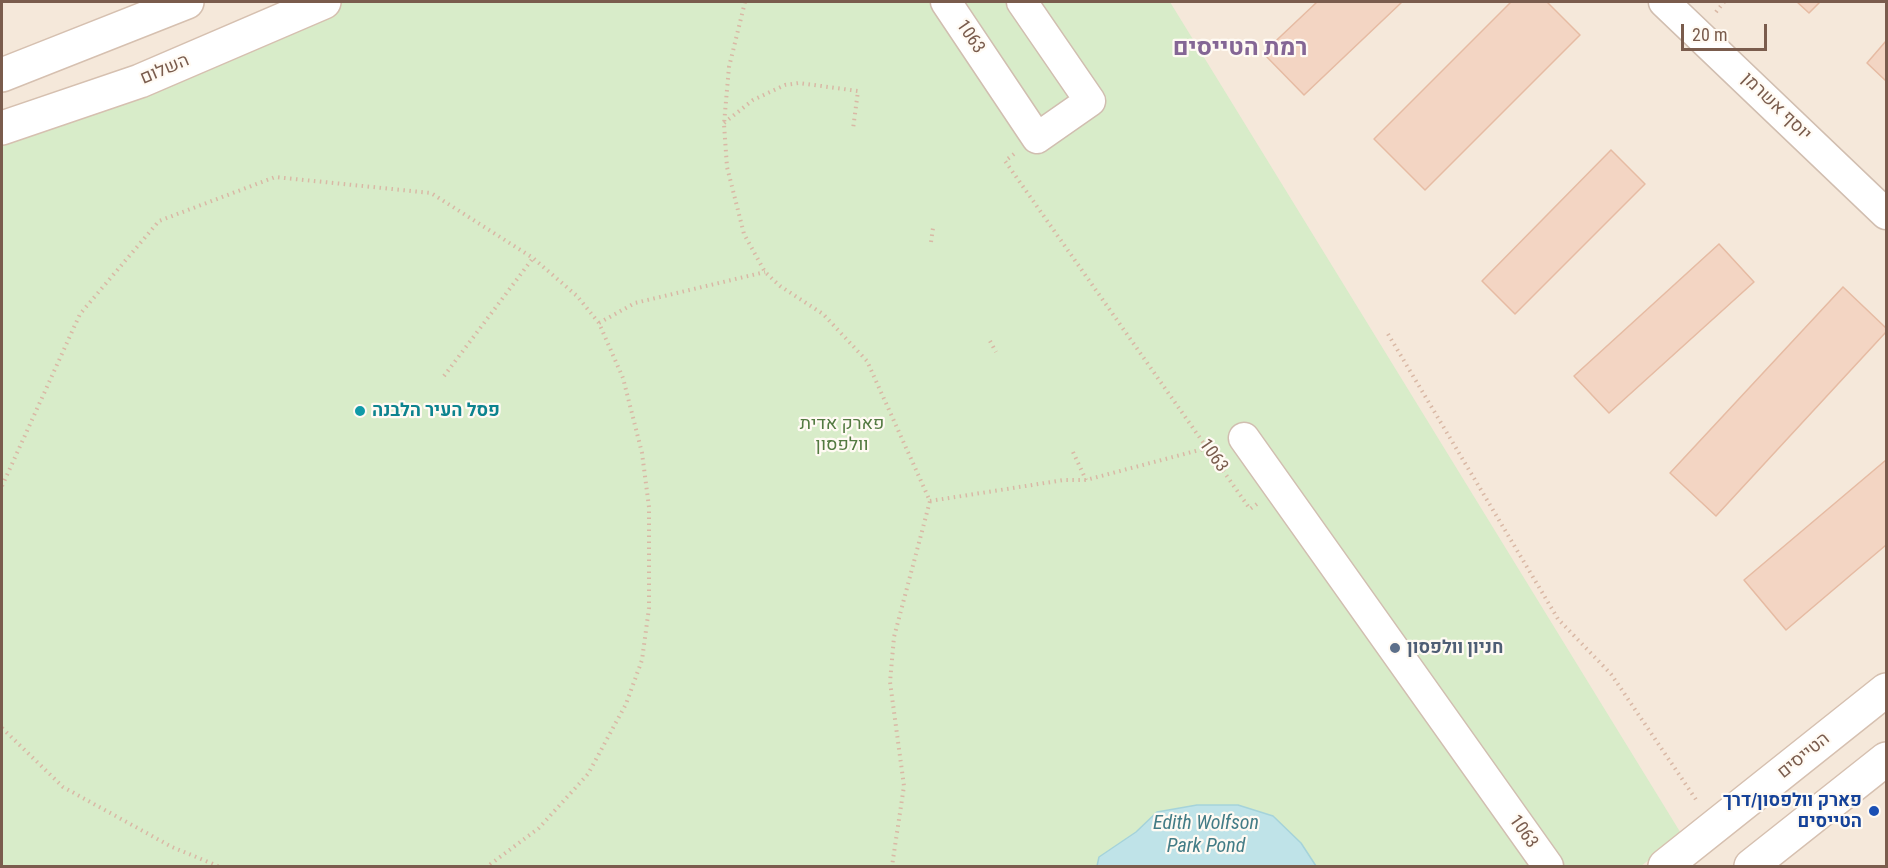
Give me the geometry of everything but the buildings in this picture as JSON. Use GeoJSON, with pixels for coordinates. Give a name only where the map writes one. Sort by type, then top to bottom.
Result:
{"type":"FeatureCollection","features":[{"type":"Feature","properties":{"kind":"main road"},"geometry":{"type":"LineString","coordinates":[[2,75],[187,2]]}},
{"type":"Feature","properties":{"kind":"main road","name":"השלום"},"geometry":{"type":"LineString","coordinates":[[2,128],[140,81],[324,2]]}},
{"type":"Feature","properties":{"kind":"main road","name":"הטייסים"},"geometry":{"type":"LineString","coordinates":[[1665,867],[1887,690]]}},
{"type":"Feature","properties":{"kind":"main road"},"geometry":{"type":"LineString","coordinates":[[1751,867],[1887,759]]}},
{"type":"Feature","properties":{"kind":"street","name":"1063"},"geometry":{"type":"LineString","coordinates":[[946,2],[1037,138]]}},
{"type":"Feature","properties":{"kind":"street"},"geometry":{"type":"LineString","coordinates":[[1022,2],[1090,101],[1037,138]]}},
{"type":"Feature","properties":{"kind":"street","name":"יוסף אשרמן"},"geometry":{"type":"LineString","coordinates":[[1664,2],[1887,214]]}},
{"type":"Feature","properties":{"kind":"street"},"geometry":{"type":"LineString","coordinates":[[1244,438],[1279,488]]}},
{"type":"Feature","properties":{"kind":"street","name":"1063"},"geometry":{"type":"LineString","coordinates":[[1279,488],[1548,867]]}},
{"type":"Feature","properties":{"kind":"path"},"geometry":{"type":"LineString","coordinates":[[745,2],[729,67],[724,124],[727,167],[744,234],[765,272],[780,286],[823,314],[867,361],[930,501],[894,637],[890,682],[904,786],[892,867]]}},
{"type":"Feature","properties":{"kind":"path"},"geometry":{"type":"LineString","coordinates":[[724,124],[753,100],[785,85],[799,83],[858,91],[853,129]]}},
{"type":"Feature","properties":{"kind":"path","name":"1063"},"geometry":{"type":"LineString","coordinates":[[1037,138],[1005,160],[1250,509],[1279,488]]}},
{"type":"Feature","properties":{"kind":"path"},"geometry":{"type":"LineString","coordinates":[[2,486],[80,314],[159,221],[275,177],[286,178],[430,193],[533,258],[577,296],[599,323],[623,378],[642,453],[647,496],[649,608],[642,660],[626,704],[588,774],[539,828],[488,867]]}},
{"type":"Feature","properties":{"kind":"path"},"geometry":{"type":"LineString","coordinates":[[931,242],[933,228]]}},
{"type":"Feature","properties":{"kind":"path"},"geometry":{"type":"LineString","coordinates":[[444,376],[533,258]]}},
{"type":"Feature","properties":{"kind":"path"},"geometry":{"type":"LineString","coordinates":[[599,323],[635,303],[765,272]]}},
{"type":"Feature","properties":{"kind":"path"},"geometry":{"type":"LineString","coordinates":[[1388,334],[1558,619],[1611,674],[1715,827]]}},
{"type":"Feature","properties":{"kind":"path"},"geometry":{"type":"LineString","coordinates":[[990,341],[996,352]]}},
{"type":"Feature","properties":{"kind":"path"},"geometry":{"type":"LineString","coordinates":[[930,501],[1064,480],[1086,480],[1207,448]]}},
{"type":"Feature","properties":{"kind":"path"},"geometry":{"type":"LineString","coordinates":[[1072,452],[1086,480]]}},
{"type":"Feature","properties":{"kind":"path"},"geometry":{"type":"LineString","coordinates":[[2,728],[63,787],[172,847],[218,867]]}},
{"type":"Feature","properties":{"kind":"shaded area","name":"פארק אדית וולפסון"},"geometry":{"type":"Polygon","coordinates":[[[2,2],[1886,2],[1886,866],[2,866],[2,2]]]}},
{"type":"Feature","properties":{"kind":"green space","name":"פארק אדית וולפסון"},"geometry":{"type":"Polygon","coordinates":[[[324,2],[1170,2],[1682,835],[1641,866],[2,866],[2,126],[324,2]]]}},
{"type":"Feature","properties":{"kind":"water","name":"Edith Wolfson Park Pond"},"geometry":{"type":"Polygon","coordinates":[[[1197,805],[1238,805],[1273,816],[1301,843],[1316,866],[1097,866],[1099,857],[1136,832],[1157,812],[1197,805]]]}},
{"type":"Feature","properties":{"kind":"place","name":"פסל העיר הלבנה"},"geometry":{"type":"Point","coordinates":[360,411]}},
{"type":"Feature","properties":{"kind":"place","name":"חניון וולפסון"},"geometry":{"type":"Point","coordinates":[1395,648]}},
{"type":"Feature","properties":{"kind":"place","name":"פארק וולפסון/דרך הטייסים"},"geometry":{"type":"Point","coordinates":[1874,811]}},
{"type":"Feature","properties":{"kind":"district","name":"רמת הטייסים"},"geometry":{"type":"Point","coordinates":[1240,49]}}]}
